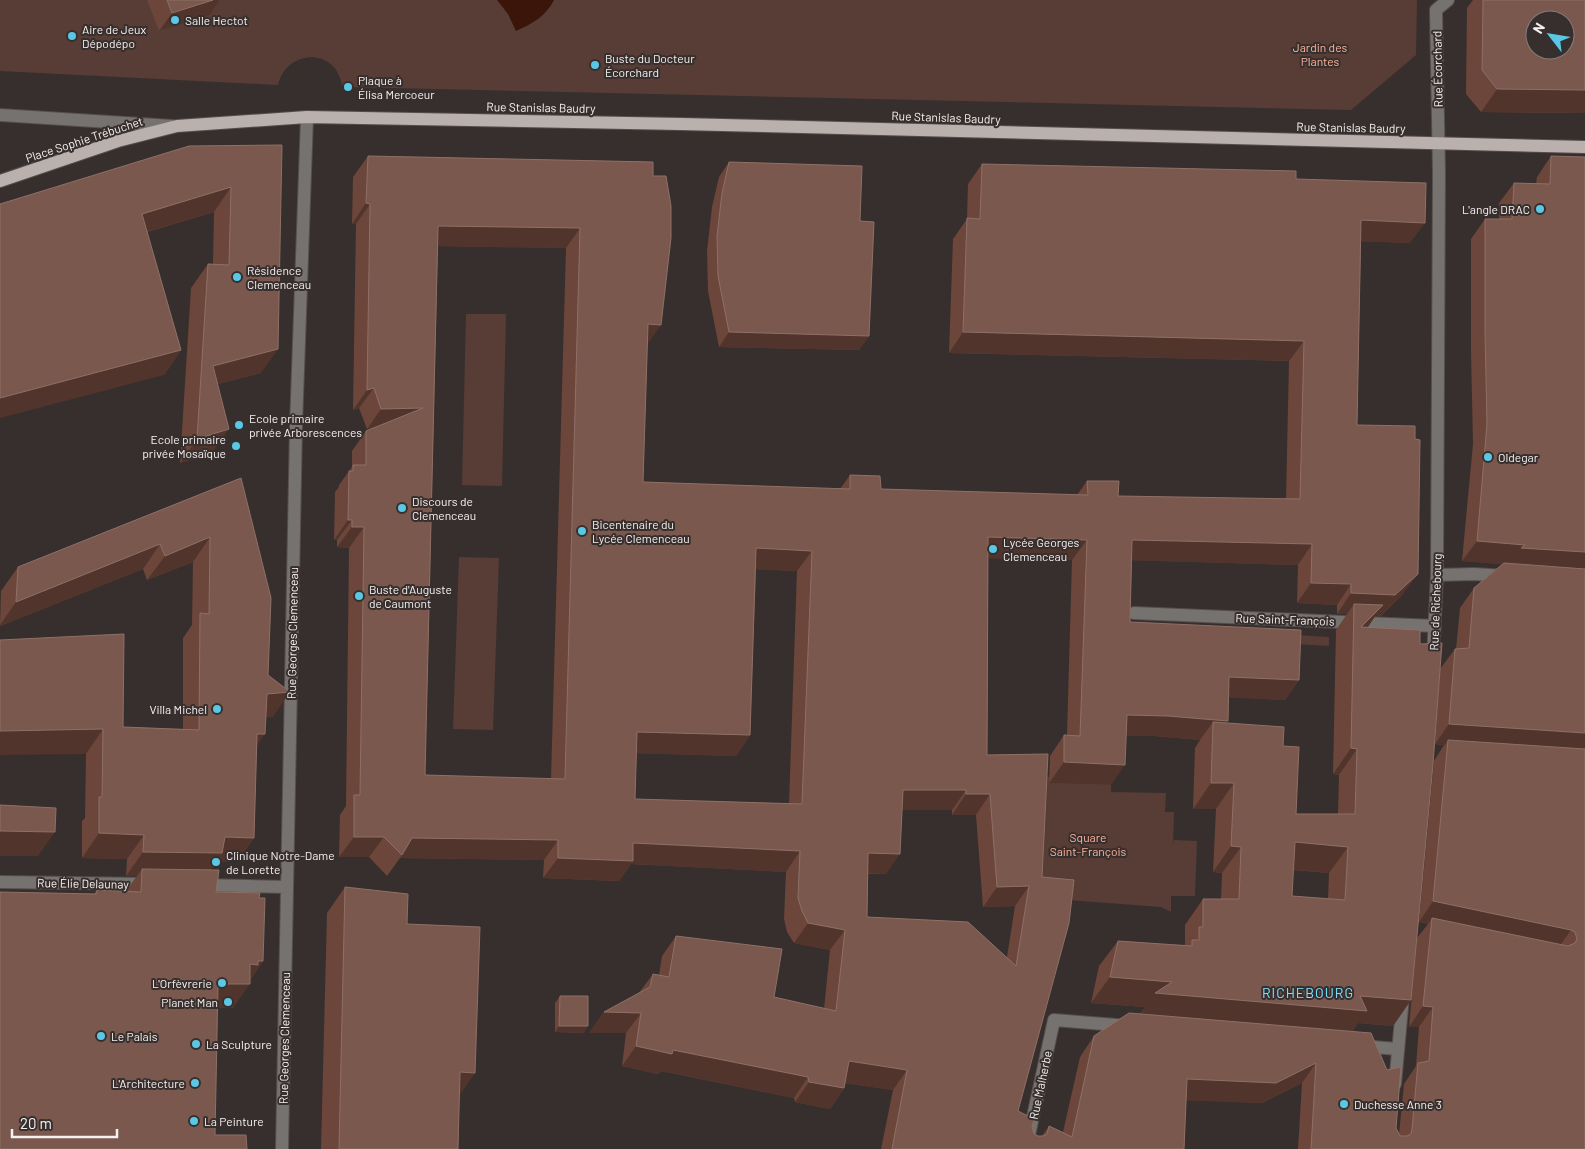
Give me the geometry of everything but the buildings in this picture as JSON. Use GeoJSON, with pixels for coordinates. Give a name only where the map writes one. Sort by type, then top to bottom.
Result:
{"type":"FeatureCollection","features":[{"type":"Feature","properties":{"kind":"main road","name":"Rue Stanislas Baudry"},"geometry":{"type":"LineString","coordinates":[[307,117],[681,124],[1585,147]]}},
{"type":"Feature","properties":{"kind":"main road","name":"Place Sophie Trébuchet"},"geometry":{"type":"LineString","coordinates":[[0,181],[118,141],[177,126],[307,117]]}},
{"type":"Feature","properties":{"kind":"street","name":"Rue Écorchard"},"geometry":{"type":"LineString","coordinates":[[1437,143],[1436,10],[1448,0]]}},
{"type":"Feature","properties":{"kind":"street","name":"Place Sophie Trébuchet"},"geometry":{"type":"LineString","coordinates":[[0,115],[177,126]]}},
{"type":"Feature","properties":{"kind":"street","name":"Rue Georges Clemenceau"},"geometry":{"type":"LineString","coordinates":[[282,1149],[296,426],[307,117]]}},
{"type":"Feature","properties":{"kind":"street","name":"Rue de Richebourg"},"geometry":{"type":"LineString","coordinates":[[1432,675],[1437,575],[1439,203],[1437,143]]}},
{"type":"Feature","properties":{"kind":"street"},"geometry":{"type":"LineString","coordinates":[[1437,575],[1474,574],[1520,578]]}},
{"type":"Feature","properties":{"kind":"street","name":"Rue Saint-François"},"geometry":{"type":"LineString","coordinates":[[1134,613],[1435,626]]}},
{"type":"Feature","properties":{"kind":"street","name":"Rue Élie Delaunay"},"geometry":{"type":"LineString","coordinates":[[0,882],[158,885]]}},
{"type":"Feature","properties":{"kind":"street"},"geometry":{"type":"LineString","coordinates":[[188,885],[287,887]]}},
{"type":"Feature","properties":{"kind":"street"},"geometry":{"type":"LineString","coordinates":[[1394,1094],[1404,984]]}},
{"type":"Feature","properties":{"kind":"street","name":"Rue Malherbe"},"geometry":{"type":"LineString","coordinates":[[1026,1149],[1054,1020],[1142,1028]]}},
{"type":"Feature","properties":{"kind":"street"},"geometry":{"type":"LineString","coordinates":[[1349,1045],[1398,1049]]}},
{"type":"Feature","properties":{"kind":"green space","name":"Jardin des Plantes"},"geometry":{"type":"Polygon","coordinates":[[[0,0],[1417,0],[1416,55],[1351,110],[348,87],[342,86],[338,74],[331,65],[322,59],[312,57],[301,59],[291,64],[283,73],[278,85],[0,71],[0,0]]]}},
{"type":"Feature","properties":{"kind":"green space"},"geometry":{"type":"Polygon","coordinates":[[[466,314],[506,314],[502,486],[462,485],[466,314]]]}},
{"type":"Feature","properties":{"kind":"green space"},"geometry":{"type":"Polygon","coordinates":[[[459,557],[499,558],[493,730],[453,729],[459,557]]]}},
{"type":"Feature","properties":{"kind":"green space"},"geometry":{"type":"Polygon","coordinates":[[[1278,634],[1329,637],[1329,646],[1278,643],[1278,634]]]}},
{"type":"Feature","properties":{"kind":"green space","name":"Square Saint-François"},"geometry":{"type":"Polygon","coordinates":[[[1034,775],[1111,785],[1111,792],[1166,793],[1165,812],[1174,812],[1173,844],[1174,840],[1197,841],[1195,896],[1171,896],[1171,912],[1161,907],[1028,897],[1034,775]]]}},
{"type":"Feature","properties":{"kind":"shaded area"},"geometry":{"type":"Polygon","coordinates":[[[497,0],[554,0],[547,11],[538,19],[516,31],[508,14],[497,0]]]}},
{"type":"Feature","properties":{"kind":"place","name":"Salle Hectot"},"geometry":{"type":"Point","coordinates":[175,20]}},
{"type":"Feature","properties":{"kind":"place","name":"Aire de Jeux Dépodépo"},"geometry":{"type":"Point","coordinates":[72,36]}},
{"type":"Feature","properties":{"kind":"place","name":"Buste du Docteur Écorchard"},"geometry":{"type":"Point","coordinates":[595,65]}},
{"type":"Feature","properties":{"kind":"place","name":"Plaque à Élisa Mercoeur"},"geometry":{"type":"Point","coordinates":[348,87]}},
{"type":"Feature","properties":{"kind":"place","name":"L'angle DRAC"},"geometry":{"type":"Point","coordinates":[1540,209]}},
{"type":"Feature","properties":{"kind":"place","name":"Résidence Clemenceau"},"geometry":{"type":"Point","coordinates":[237,277]}},
{"type":"Feature","properties":{"kind":"place","name":"Ecole primaire privée Arborescences"},"geometry":{"type":"Point","coordinates":[239,425]}},
{"type":"Feature","properties":{"kind":"place","name":"Ecole primaire privée Mosaïque"},"geometry":{"type":"Point","coordinates":[236,446]}},
{"type":"Feature","properties":{"kind":"place","name":"Oldegar"},"geometry":{"type":"Point","coordinates":[1488,457]}},
{"type":"Feature","properties":{"kind":"place","name":"Discours de Clemenceau"},"geometry":{"type":"Point","coordinates":[402,508]}},
{"type":"Feature","properties":{"kind":"place","name":"Bicentenaire du Lycée Clemenceau"},"geometry":{"type":"Point","coordinates":[582,531]}},
{"type":"Feature","properties":{"kind":"place","name":"Lycée Georges Clemenceau"},"geometry":{"type":"Point","coordinates":[993,549]}},
{"type":"Feature","properties":{"kind":"place","name":"Buste d'Auguste de Caumont"},"geometry":{"type":"Point","coordinates":[359,596]}},
{"type":"Feature","properties":{"kind":"place","name":"Villa Michel"},"geometry":{"type":"Point","coordinates":[217,709]}},
{"type":"Feature","properties":{"kind":"place","name":"Clinique Notre-Dame de Lorette"},"geometry":{"type":"Point","coordinates":[216,862]}},
{"type":"Feature","properties":{"kind":"place","name":"L'Orfèvrerie"},"geometry":{"type":"Point","coordinates":[222,983]}},
{"type":"Feature","properties":{"kind":"place","name":"Planet Man"},"geometry":{"type":"Point","coordinates":[228,1002]}},
{"type":"Feature","properties":{"kind":"place","name":"Le Palais"},"geometry":{"type":"Point","coordinates":[101,1036]}},
{"type":"Feature","properties":{"kind":"place","name":"La Sculpture"},"geometry":{"type":"Point","coordinates":[196,1044]}},
{"type":"Feature","properties":{"kind":"place","name":"L'Architecture"},"geometry":{"type":"Point","coordinates":[195,1083]}},
{"type":"Feature","properties":{"kind":"place","name":"Duchesse Anne 3"},"geometry":{"type":"Point","coordinates":[1344,1104]}},
{"type":"Feature","properties":{"kind":"place","name":"La Peinture"},"geometry":{"type":"Point","coordinates":[194,1121]}},
{"type":"Feature","properties":{"kind":"district","name":"RICHEBOURG"},"geometry":{"type":"Point","coordinates":[1308,992]}}]}
